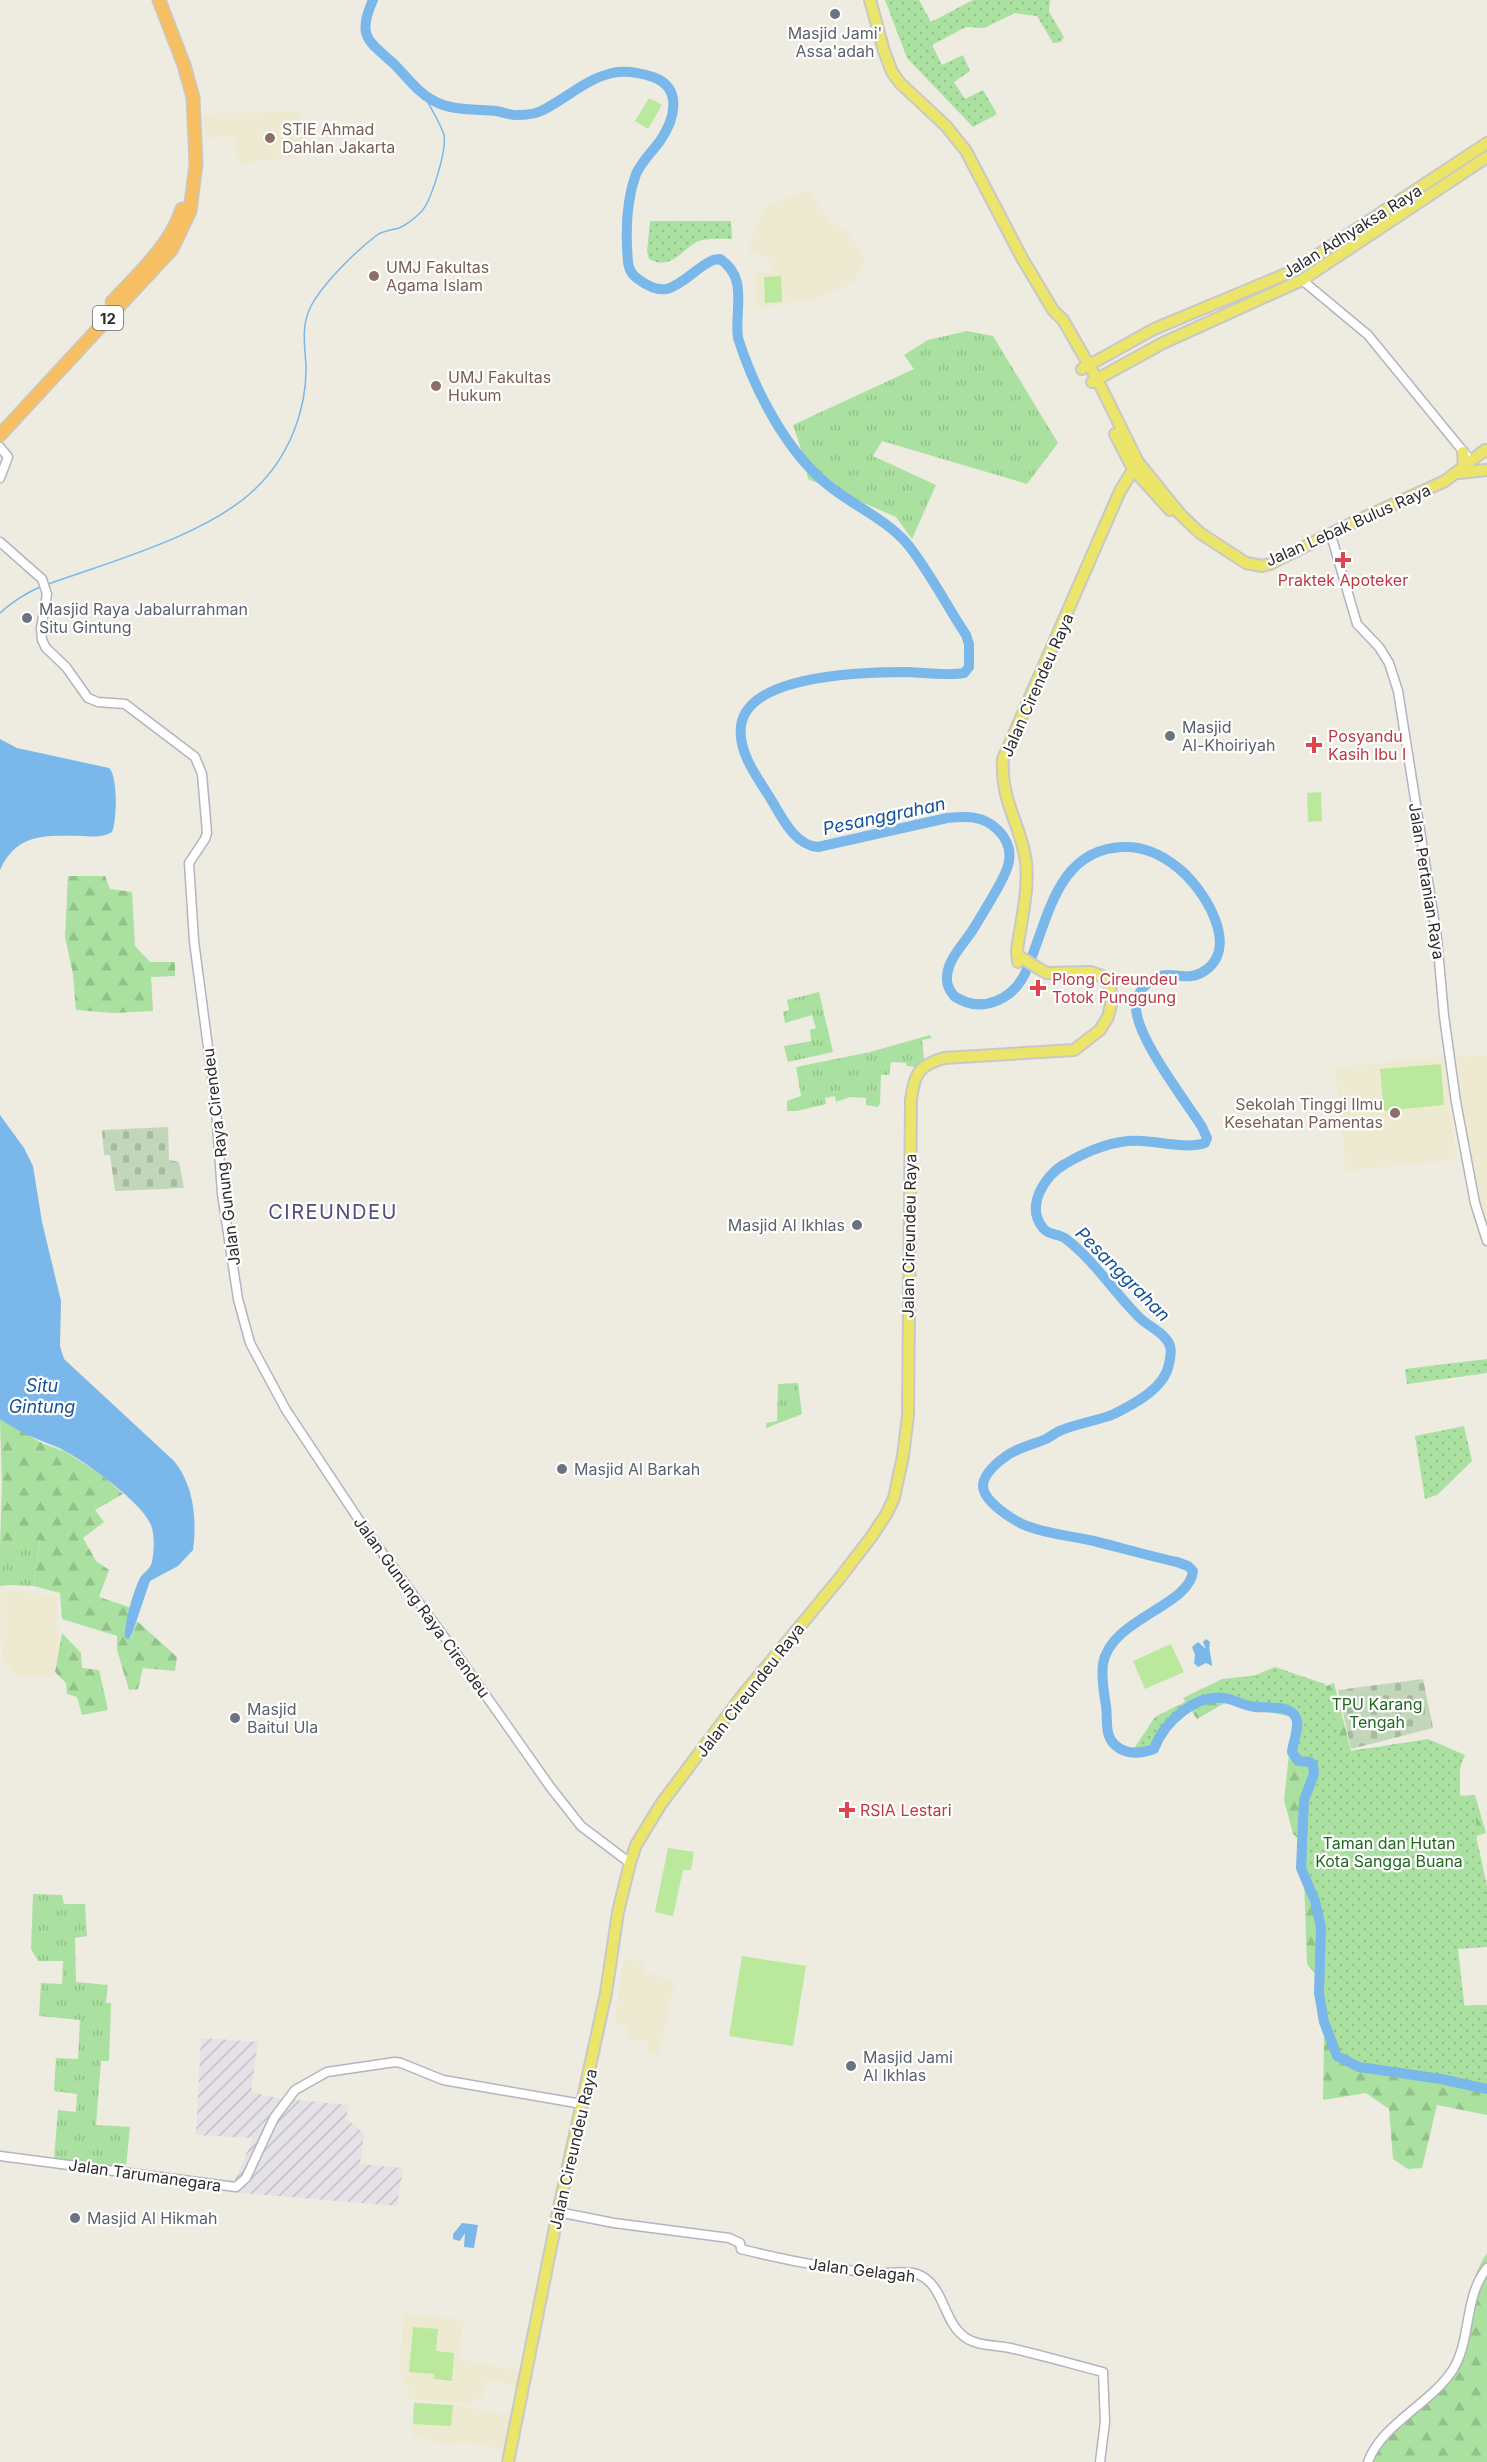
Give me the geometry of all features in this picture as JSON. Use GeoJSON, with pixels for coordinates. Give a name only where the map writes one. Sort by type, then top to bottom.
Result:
{"type":"FeatureCollection","features":[{"type":"Feature","properties":{"kind":"highway","name":"12"},"geometry":{"type":"LineString","coordinates":[[0,425],[153,257],[180,216],[188,184],[187,97],[153,0]]}},
{"type":"Feature","properties":{"kind":"highway","name":"12"},"geometry":{"type":"LineString","coordinates":[[0,435],[172,249],[190,211],[196,164],[193,97],[184,65],[159,0]]}},
{"type":"Feature","properties":{"kind":"main road","name":"Jalan Lebak Bulus Raya"},"geometry":{"type":"LineString","coordinates":[[870,0],[892,72],[900,83],[924,104],[963,145],[1022,258],[1090,365],[1136,465],[1200,533],[1229,553],[1256,565],[1270,564],[1445,482],[1486,450]]}},
{"type":"Feature","properties":{"kind":"main road","name":"Jalan Adhyaksa Raya"},"geometry":{"type":"LineString","coordinates":[[1090,365],[1154,330],[1293,271],[1487,143]]}},
{"type":"Feature","properties":{"kind":"main road","name":"Jalan Adhyaksa Raya"},"geometry":{"type":"LineString","coordinates":[[1097,379],[1163,343],[1302,280],[1487,157]]}},
{"type":"Feature","properties":{"kind":"main road"},"geometry":{"type":"LineString","coordinates":[[1090,365],[1096,370],[1097,379]]}},
{"type":"Feature","properties":{"kind":"main road"},"geometry":{"type":"LineString","coordinates":[[1463,452],[1464,467]]}},
{"type":"Feature","properties":{"kind":"main road","name":"Jalan Cirendeu Raya"},"geometry":{"type":"LineString","coordinates":[[1068,1050],[1079,1047],[1100,1030],[1108,1017],[1112,1000],[1110,986],[1101,976],[1090,972],[1053,974],[1036,972],[1022,962],[1027,877],[1022,843],[1003,788],[1003,759],[1014,730],[1076,597],[1120,491],[1136,465]]}},
{"type":"Feature","properties":{"kind":"main road"},"geometry":{"type":"LineString","coordinates":[[1464,467],[1486,471]]}},
{"type":"Feature","properties":{"kind":"main road"},"geometry":{"type":"LineString","coordinates":[[1464,467],[1486,471]]}},
{"type":"Feature","properties":{"kind":"main road","name":"Jalan Cireundeu Raya"},"geometry":{"type":"LineString","coordinates":[[508,2462],[558,2212],[604,2004],[617,1919],[630,1863],[645,1828],[661,1804],[756,1677],[847,1569],[880,1525],[894,1498],[903,1456],[908,1416],[911,1100],[915,1077],[925,1066],[944,1058],[1034,1054],[1068,1050]]}},
{"type":"Feature","properties":{"kind":"street","name":"Jalan Adhyaksa Raya"},"geometry":{"type":"LineString","coordinates":[[1302,280],[1368,335],[1463,452]]}},
{"type":"Feature","properties":{"kind":"street"},"geometry":{"type":"LineString","coordinates":[[0,447],[8,458],[0,478]]}},
{"type":"Feature","properties":{"kind":"street","name":"Jalan Pertanian Raya"},"geometry":{"type":"LineString","coordinates":[[1330,535],[1357,624],[1379,647],[1389,663],[1398,691],[1437,938],[1444,1016],[1456,1102],[1475,1203],[1487,1241]]}},
{"type":"Feature","properties":{"kind":"street","name":"Jalan Gunung Raya Cirendeu"},"geometry":{"type":"LineString","coordinates":[[0,542],[32,568],[44,586],[46,600],[41,627],[42,640],[46,648],[66,667],[83,693],[92,701],[125,704],[195,757],[201,770],[206,837],[189,865],[194,941],[216,1108],[222,1194],[238,1299],[250,1343],[286,1410],[367,1532],[451,1646],[564,1807],[592,1836],[630,1863]]}},
{"type":"Feature","properties":{"kind":"street","name":"Jalan Tarumanegara"},"geometry":{"type":"LineString","coordinates":[[0,2156],[236,2187],[245,2180],[274,2118],[295,2090],[327,2072],[395,2062],[401,2062],[443,2080],[582,2104]]}},
{"type":"Feature","properties":{"kind":"street","name":"Jalan Gelagah"},"geometry":{"type":"LineString","coordinates":[[558,2212],[614,2223],[729,2238],[740,2242],[741,2249],[780,2259],[878,2274],[900,2272],[917,2274],[932,2283],[946,2311],[965,2337],[975,2342],[1010,2348],[1103,2372],[1105,2422],[1100,2462]]}},
{"type":"Feature","properties":{"kind":"street"},"geometry":{"type":"LineString","coordinates":[[1368,2462],[1385,2436],[1437,2390],[1459,2360],[1470,2304],[1487,2268]]}},
{"type":"Feature","properties":{"kind":"shaded area","name":"STIE Ahmad Dahlan Jakarta"},"geometry":{"type":"Polygon","coordinates":[[[300,111],[305,138],[303,156],[239,164],[235,137],[205,138],[204,114],[300,111]]]}},
{"type":"Feature","properties":{"kind":"shaded area"},"geometry":{"type":"Polygon","coordinates":[[[808,190],[829,220],[847,232],[866,259],[854,282],[814,300],[757,308],[754,273],[772,273],[771,263],[766,257],[747,251],[764,206],[808,190]]]}},
{"type":"Feature","properties":{"kind":"shaded area"},"geometry":{"type":"Polygon","coordinates":[[[1487,1055],[1487,1223],[1471,1165],[1455,1057],[1487,1055]]]}},
{"type":"Feature","properties":{"kind":"shaded area","name":"Sekolah Tinggi Ilmu Kesehatan Pamentas"},"geometry":{"type":"Polygon","coordinates":[[[1445,1056],[1456,1160],[1346,1171],[1335,1067],[1445,1056]]]}},
{"type":"Feature","properties":{"kind":"shaded area"},"geometry":{"type":"Polygon","coordinates":[[[16,1591],[57,1596],[59,1646],[53,1676],[17,1675],[2,1660],[0,1592],[16,1591]]]}},
{"type":"Feature","properties":{"kind":"shaded area"},"geometry":{"type":"Polygon","coordinates":[[[624,1959],[644,1961],[644,1972],[675,1981],[660,2054],[647,2053],[648,2042],[627,2039],[629,2027],[614,2024],[624,1959]]]}},
{"type":"Feature","properties":{"kind":"shaded area"},"geometry":{"type":"Polygon","coordinates":[[[201,2038],[258,2042],[251,2092],[276,2098],[348,2105],[346,2119],[364,2133],[360,2164],[403,2168],[397,2206],[230,2192],[253,2138],[196,2135],[201,2038]]]}},
{"type":"Feature","properties":{"kind":"shaded area"},"geometry":{"type":"Polygon","coordinates":[[[403,2314],[463,2319],[460,2360],[521,2371],[518,2386],[488,2380],[483,2395],[470,2404],[408,2399],[409,2384],[404,2383],[404,2374],[400,2373],[403,2314]]]}},
{"type":"Feature","properties":{"kind":"shaded area"},"geometry":{"type":"Polygon","coordinates":[[[414,2403],[463,2406],[514,2416],[508,2450],[460,2441],[460,2444],[428,2442],[428,2438],[412,2437],[414,2403]]]}},
{"type":"Feature","properties":{"kind":"green space"},"geometry":{"type":"Polygon","coordinates":[[[885,0],[919,0],[931,22],[973,0],[1050,0],[1049,12],[1064,37],[1061,42],[1053,43],[1037,16],[1015,13],[984,28],[966,27],[932,45],[942,65],[963,55],[970,71],[954,82],[965,99],[983,90],[997,114],[973,127],[907,58],[885,0]]]}},
{"type":"Feature","properties":{"kind":"green space"},"geometry":{"type":"Polygon","coordinates":[[[649,98],[662,105],[648,129],[635,121],[649,98]]]}},
{"type":"Feature","properties":{"kind":"green space"},"geometry":{"type":"Polygon","coordinates":[[[650,221],[731,221],[732,239],[699,241],[670,261],[657,262],[649,259],[647,251],[650,221]]]}},
{"type":"Feature","properties":{"kind":"green space"},"geometry":{"type":"Polygon","coordinates":[[[781,276],[782,302],[765,303],[764,277],[781,276]]]}},
{"type":"Feature","properties":{"kind":"green space"},"geometry":{"type":"Polygon","coordinates":[[[967,331],[993,336],[1058,443],[1027,484],[882,441],[873,456],[936,485],[912,539],[896,517],[808,479],[793,425],[914,369],[904,355],[928,340],[967,331]]]}},
{"type":"Feature","properties":{"kind":"green space"},"geometry":{"type":"Polygon","coordinates":[[[1321,792],[1322,821],[1308,822],[1307,793],[1321,792]]]}},
{"type":"Feature","properties":{"kind":"green space"},"geometry":{"type":"Polygon","coordinates":[[[68,876],[105,876],[110,889],[132,892],[135,946],[150,962],[175,962],[175,976],[151,977],[153,1011],[114,1013],[76,1010],[73,974],[65,937],[68,876]]]}},
{"type":"Feature","properties":{"kind":"green space"},"geometry":{"type":"Polygon","coordinates":[[[819,992],[833,1052],[788,1062],[784,1046],[811,1041],[810,1030],[816,1028],[812,1015],[785,1023],[783,1012],[789,1010],[787,1000],[819,992]]]}},
{"type":"Feature","properties":{"kind":"green space"},"geometry":{"type":"Polygon","coordinates":[[[930,1035],[932,1038],[922,1040],[924,1059],[916,1067],[907,1066],[906,1063],[891,1062],[889,1075],[881,1075],[880,1104],[877,1107],[866,1105],[866,1098],[850,1097],[836,1102],[835,1096],[825,1098],[826,1104],[787,1111],[787,1101],[801,1096],[796,1067],[870,1052],[930,1035]]]}},
{"type":"Feature","properties":{"kind":"green space"},"geometry":{"type":"Polygon","coordinates":[[[1441,1064],[1444,1105],[1384,1111],[1380,1069],[1441,1064]]]}},
{"type":"Feature","properties":{"kind":"green space"},"geometry":{"type":"Polygon","coordinates":[[[168,1127],[169,1160],[179,1162],[184,1188],[115,1191],[110,1155],[104,1155],[102,1130],[168,1127]]]}},
{"type":"Feature","properties":{"kind":"green space"},"geometry":{"type":"Polygon","coordinates":[[[1487,1359],[1487,1373],[1407,1384],[1405,1369],[1487,1359]]]}},
{"type":"Feature","properties":{"kind":"green space"},"geometry":{"type":"Polygon","coordinates":[[[798,1383],[802,1414],[766,1428],[766,1423],[777,1421],[778,1384],[798,1383]]]}},
{"type":"Feature","properties":{"kind":"green space"},"geometry":{"type":"Polygon","coordinates":[[[0,1419],[42,1443],[66,1452],[103,1476],[123,1494],[95,1510],[104,1522],[83,1538],[96,1561],[109,1570],[99,1597],[132,1608],[126,1626],[131,1638],[137,1621],[177,1657],[175,1671],[143,1668],[138,1689],[129,1690],[117,1650],[117,1636],[62,1619],[60,1593],[34,1586],[40,1540],[15,1542],[0,1549],[2,1481],[0,1419]]]}},
{"type":"Feature","properties":{"kind":"green space"},"geometry":{"type":"Polygon","coordinates":[[[1464,1426],[1472,1461],[1437,1495],[1425,1499],[1415,1436],[1464,1426]]]}},
{"type":"Feature","properties":{"kind":"green space"},"geometry":{"type":"Polygon","coordinates":[[[40,1539],[34,1586],[0,1586],[0,1549],[15,1542],[40,1539]]]}},
{"type":"Feature","properties":{"kind":"green space"},"geometry":{"type":"Polygon","coordinates":[[[62,1633],[81,1653],[82,1668],[99,1670],[108,1710],[82,1715],[77,1697],[67,1694],[66,1683],[55,1672],[62,1633]]]}},
{"type":"Feature","properties":{"kind":"green space"},"geometry":{"type":"Polygon","coordinates":[[[1171,1644],[1184,1672],[1145,1689],[1133,1661],[1171,1644]]]}},
{"type":"Feature","properties":{"kind":"green space","name":"Taman dan Hutan Kota Sangga Buana"},"geometry":{"type":"Polygon","coordinates":[[[1275,1667],[1325,1684],[1345,1754],[1428,1740],[1463,1756],[1460,1770],[1460,1800],[1475,1802],[1477,1840],[1487,1886],[1487,1947],[1458,1949],[1465,2011],[1487,2011],[1487,2089],[1441,2079],[1359,2067],[1337,2056],[1324,2022],[1319,1993],[1321,1927],[1315,1901],[1301,1868],[1304,1800],[1314,1774],[1310,1762],[1298,1761],[1292,1752],[1297,1720],[1292,1712],[1251,1706],[1217,1697],[1205,1699],[1183,1711],[1174,1719],[1165,1729],[1154,1749],[1142,1753],[1131,1753],[1155,1717],[1226,1681],[1256,1675],[1275,1667]]]}},
{"type":"Feature","properties":{"kind":"green space","name":"Taman dan Hutan Kota Sangga Buana"},"geometry":{"type":"Polygon","coordinates":[[[1268,1674],[1319,1689],[1334,1683],[1351,1751],[1428,1739],[1465,1755],[1459,1769],[1457,1796],[1475,1795],[1486,1833],[1422,1852],[1414,2007],[1487,2005],[1487,2115],[1437,2105],[1422,2168],[1408,2169],[1393,2159],[1389,2109],[1366,2093],[1323,2100],[1325,1985],[1307,1964],[1304,1879],[1310,1848],[1293,1834],[1284,1800],[1293,1717],[1225,1703],[1197,1719],[1183,1698],[1222,1679],[1268,1674]]]}},
{"type":"Feature","properties":{"kind":"green space","name":"TPU Karang Tengah"},"geometry":{"type":"Polygon","coordinates":[[[1423,1679],[1433,1728],[1351,1749],[1338,1690],[1423,1679]]]}},
{"type":"Feature","properties":{"kind":"green space"},"geometry":{"type":"Polygon","coordinates":[[[668,1848],[694,1852],[691,1870],[683,1870],[673,1916],[655,1912],[668,1848]]]}},
{"type":"Feature","properties":{"kind":"green space"},"geometry":{"type":"Polygon","coordinates":[[[33,1894],[62,1895],[64,1904],[85,1904],[87,1936],[75,1938],[76,1982],[108,1985],[106,2003],[111,2003],[109,2061],[101,2061],[96,2125],[130,2127],[126,2167],[54,2159],[58,2110],[76,2112],[77,2094],[54,2091],[56,2058],[78,2059],[80,2020],[39,2016],[41,1983],[62,1984],[63,1961],[38,1961],[31,1949],[33,1894]]]}},
{"type":"Feature","properties":{"kind":"green space"},"geometry":{"type":"Polygon","coordinates":[[[742,1956],[806,1966],[793,2046],[729,2036],[742,1956]]]}},
{"type":"Feature","properties":{"kind":"green space"},"geometry":{"type":"Polygon","coordinates":[[[1487,2253],[1487,2462],[1371,2462],[1379,2444],[1465,2358],[1472,2290],[1480,2264],[1487,2253]]]}},
{"type":"Feature","properties":{"kind":"green space"},"geometry":{"type":"Polygon","coordinates":[[[413,2327],[438,2329],[436,2351],[454,2353],[452,2381],[434,2379],[434,2374],[409,2372],[413,2327]]]}},
{"type":"Feature","properties":{"kind":"green space"},"geometry":{"type":"Polygon","coordinates":[[[414,2403],[453,2405],[451,2426],[413,2424],[414,2403]]]}},
{"type":"Feature","properties":{"kind":"water"},"geometry":{"type":"Polygon","coordinates":[[[0,739],[17,748],[109,768],[114,780],[116,798],[112,832],[99,836],[35,838],[16,848],[7,857],[0,870],[0,739]]]}},
{"type":"Feature","properties":{"kind":"water","name":"Situ Gintung"},"geometry":{"type":"Polygon","coordinates":[[[0,1115],[24,1148],[33,1166],[42,1222],[61,1301],[60,1346],[64,1359],[174,1461],[181,1470],[190,1492],[195,1527],[193,1550],[178,1566],[150,1581],[129,1639],[125,1638],[125,1632],[132,1600],[139,1580],[152,1562],[154,1544],[151,1525],[136,1505],[94,1470],[67,1452],[0,1419],[0,1115]]]}},
{"type":"Feature","properties":{"kind":"water"},"geometry":{"type":"Polygon","coordinates":[[[1206,1639],[1210,1642],[1212,1666],[1206,1663],[1198,1667],[1194,1663],[1195,1655],[1192,1647],[1198,1642],[1206,1649],[1203,1642],[1206,1639]]]}},
{"type":"Feature","properties":{"kind":"water"},"geometry":{"type":"Polygon","coordinates":[[[462,2223],[478,2225],[474,2248],[464,2247],[465,2233],[460,2241],[453,2239],[453,2234],[462,2223]]]}},
{"type":"Feature","properties":{"kind":"waterway","name":"Pesanggrahan"},"geometry":{"type":"LineString","coordinates":[[373,0],[366,22],[366,30],[372,43],[422,93],[448,106],[525,115],[545,109],[594,79],[617,72],[643,74],[663,82],[672,96],[672,114],[660,141],[638,169],[631,191],[627,237],[631,272],[648,285],[667,289],[713,260],[720,259],[729,267],[737,285],[738,338],[762,398],[785,437],[798,455],[828,485],[891,528],[909,546],[966,635],[969,644],[969,667],[964,673],[867,673],[813,679],[765,695],[749,708],[741,726],[744,752],[757,777],[794,834],[809,845],[818,847],[947,818],[961,817],[980,819],[998,830],[1008,846],[1009,863],[998,888],[955,954],[947,973],[948,984],[954,996],[965,1002],[976,1004],[986,1004],[1006,996],[1022,980],[1058,891],[1069,874],[1083,860],[1100,851],[1130,847],[1159,855],[1187,876],[1207,903],[1215,919],[1219,935],[1219,950],[1213,963],[1197,975],[1164,975],[1152,980],[1143,988],[1136,1005],[1143,1033],[1162,1067],[1202,1127],[1207,1138],[1205,1143],[1182,1145],[1132,1141],[1102,1147],[1058,1169],[1040,1192],[1036,1210],[1043,1228],[1063,1237],[1076,1248],[1096,1267],[1141,1319],[1168,1342],[1171,1353],[1166,1373],[1162,1381],[1148,1394],[1122,1410],[1060,1431],[1010,1454],[988,1473],[983,1485],[984,1491],[1000,1510],[1027,1526],[1177,1562],[1188,1566],[1193,1571],[1189,1583],[1179,1594],[1134,1624],[1120,1635],[1109,1649],[1102,1674],[1109,1737],[1115,1745],[1128,1752],[1138,1753],[1154,1749],[1165,1729],[1183,1711],[1194,1704],[1217,1698],[1292,1712],[1297,1720],[1292,1752],[1298,1761],[1310,1762],[1313,1765],[1314,1774],[1304,1800],[1301,1868],[1315,1901],[1321,1927],[1319,1993],[1324,2022],[1337,2056],[1359,2067],[1441,2079],[1487,2089]]}},
{"type":"Feature","properties":{"kind":"waterway"},"geometry":{"type":"LineString","coordinates":[[46,585],[185,534],[235,505],[267,477],[286,448],[299,417],[305,383],[305,322],[315,299],[359,250],[379,234],[399,228],[410,221],[421,212],[429,198],[441,163],[444,135],[423,94]]}},
{"type":"Feature","properties":{"kind":"waterway"},"geometry":{"type":"LineString","coordinates":[[0,613],[20,598],[42,586]]}},
{"type":"Feature","properties":{"kind":"place","name":"Masjid Jami' Assa'adah"},"geometry":{"type":"Point","coordinates":[835,14]}},
{"type":"Feature","properties":{"kind":"place","name":"STIE Ahmad Dahlan Jakarta"},"geometry":{"type":"Point","coordinates":[270,138]}},
{"type":"Feature","properties":{"kind":"place","name":"UMJ Fakultas Agama Islam"},"geometry":{"type":"Point","coordinates":[374,276]}},
{"type":"Feature","properties":{"kind":"place","name":"UMJ Fakultas Hukum"},"geometry":{"type":"Point","coordinates":[436,386]}},
{"type":"Feature","properties":{"kind":"place","name":"Praktek Apoteker"},"geometry":{"type":"Point","coordinates":[1343,560]}},
{"type":"Feature","properties":{"kind":"place","name":"Masjid Raya Jabalurrahman Situ Gintung"},"geometry":{"type":"Point","coordinates":[27,618]}},
{"type":"Feature","properties":{"kind":"place","name":"Masjid Al-Khoiriyah"},"geometry":{"type":"Point","coordinates":[1170,736]}},
{"type":"Feature","properties":{"kind":"place","name":"Posyandu Kasih Ibu I"},"geometry":{"type":"Point","coordinates":[1314,745]}},
{"type":"Feature","properties":{"kind":"place","name":"Plong Cireundeu Totok Punggung"},"geometry":{"type":"Point","coordinates":[1038,988]}},
{"type":"Feature","properties":{"kind":"place","name":"Sekolah Tinggi Ilmu Kesehatan Pamentas"},"geometry":{"type":"Point","coordinates":[1395,1113]}},
{"type":"Feature","properties":{"kind":"place","name":"Masjid Al Ikhlas"},"geometry":{"type":"Point","coordinates":[857,1225]}},
{"type":"Feature","properties":{"kind":"place","name":"Masjid Al Barkah"},"geometry":{"type":"Point","coordinates":[562,1469]}},
{"type":"Feature","properties":{"kind":"place","name":"Masjid Baitul Ula"},"geometry":{"type":"Point","coordinates":[235,1718]}},
{"type":"Feature","properties":{"kind":"place","name":"RSIA Lestari"},"geometry":{"type":"Point","coordinates":[847,1810]}},
{"type":"Feature","properties":{"kind":"place","name":"Masjid Jami Al Ikhlas"},"geometry":{"type":"Point","coordinates":[851,2066]}},
{"type":"Feature","properties":{"kind":"place","name":"Masjid Al Hikmah"},"geometry":{"type":"Point","coordinates":[75,2218]}},
{"type":"Feature","properties":{"kind":"district","name":"CIREUNDEU"},"geometry":{"type":"Point","coordinates":[333,1212]}}]}
